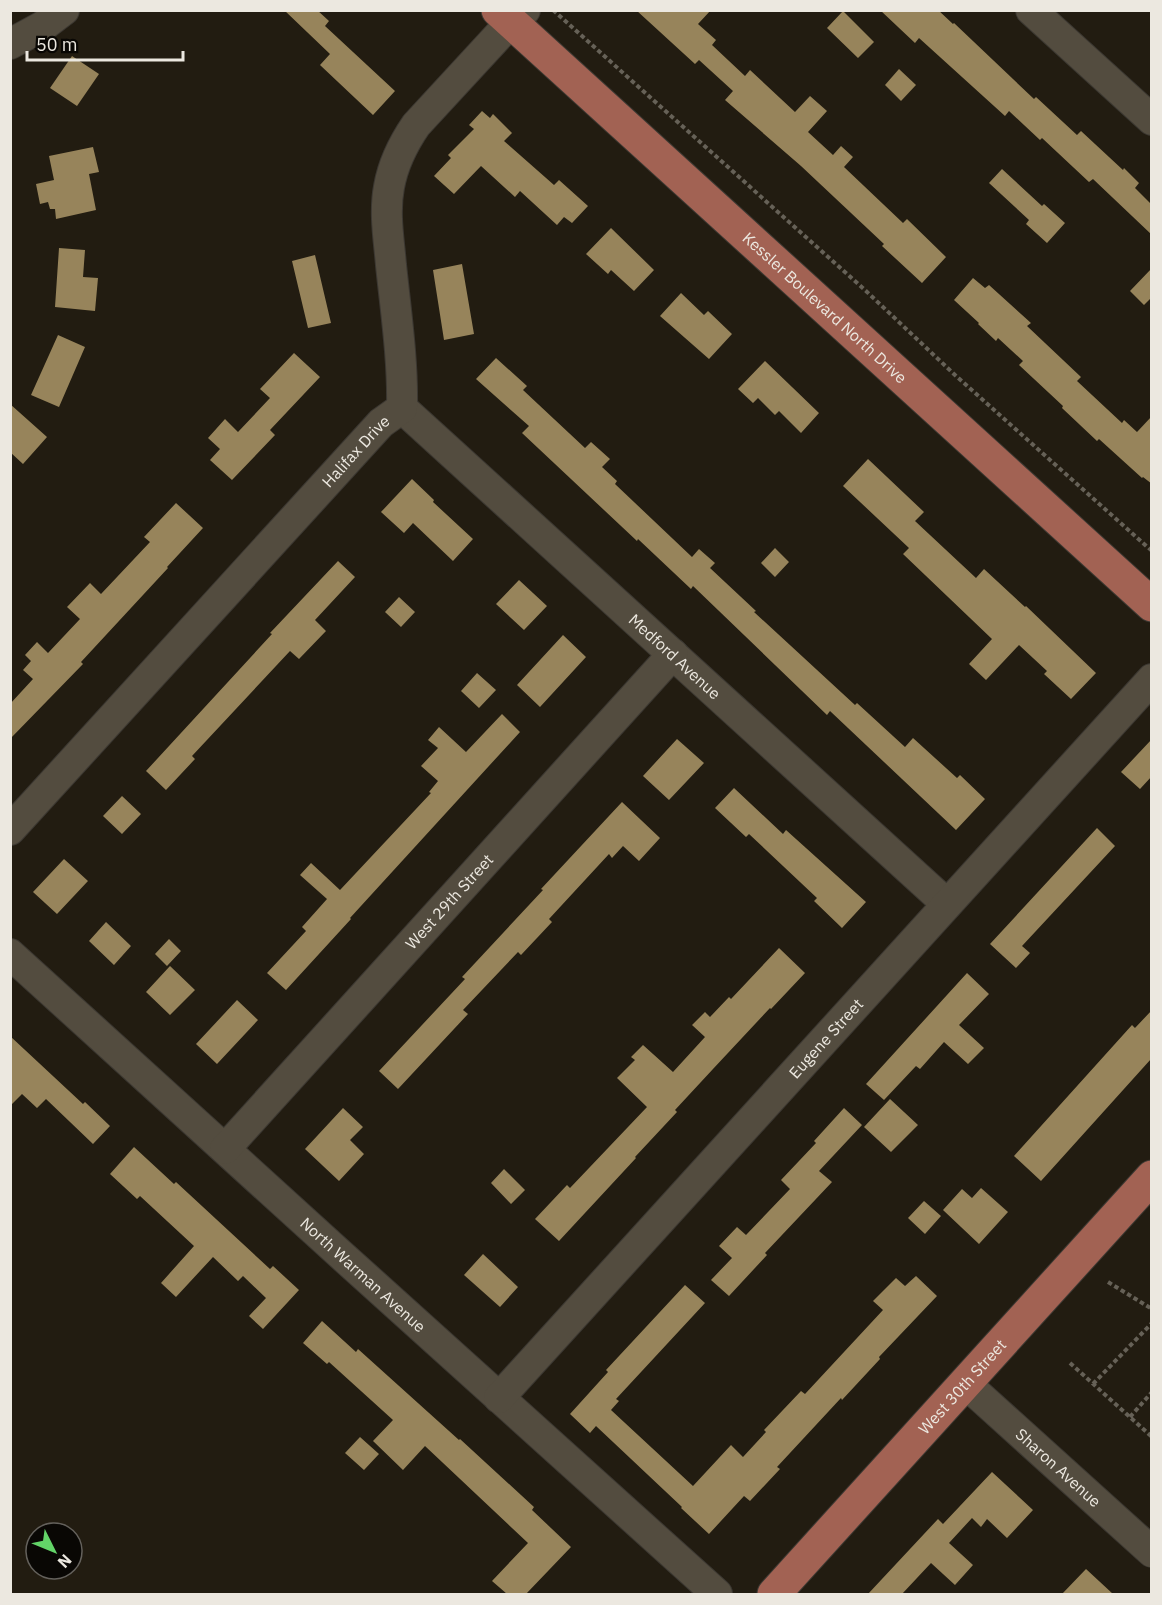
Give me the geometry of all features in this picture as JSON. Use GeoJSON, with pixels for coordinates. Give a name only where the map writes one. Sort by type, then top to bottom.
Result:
{"type":"FeatureCollection","features":[{"type":"Feature","properties":{"kind":"main road","name":"Kessler Boulevard North Drive"},"geometry":{"type":"LineString","coordinates":[[511,14],[1152,605]]}},
{"type":"Feature","properties":{"kind":"main road","name":"West 30th Street"},"geometry":{"type":"LineString","coordinates":[[774,1594],[1152,1177]]}},
{"type":"Feature","properties":{"kind":"street"},"geometry":{"type":"LineString","coordinates":[[10,44],[43,26],[64,10]]}},
{"type":"Feature","properties":{"kind":"street"},"geometry":{"type":"LineString","coordinates":[[1031,10],[1152,120]]}},
{"type":"Feature","properties":{"kind":"street","name":"Halifax Drive"},"geometry":{"type":"LineString","coordinates":[[10,830],[381,423],[402,408],[403,377],[386,217],[387,198],[396,159],[416,125],[511,14]]}},
{"type":"Feature","properties":{"kind":"street","name":"Medford Avenue"},"geometry":{"type":"LineString","coordinates":[[402,408],[947,904]]}},
{"type":"Feature","properties":{"kind":"street","name":"West 29th Street"},"geometry":{"type":"LineString","coordinates":[[225,1149],[673,654]]}},
{"type":"Feature","properties":{"kind":"street","name":"Eugene Street"},"geometry":{"type":"LineString","coordinates":[[500,1398],[1152,679]]}},
{"type":"Feature","properties":{"kind":"street","name":"North Warman Avenue"},"geometry":{"type":"LineString","coordinates":[[10,954],[717,1594]]}},
{"type":"Feature","properties":{"kind":"street","name":"Sharon Avenue"},"geometry":{"type":"LineString","coordinates":[[965,1383],[1152,1552]]}},
{"type":"Feature","properties":{"kind":"path"},"geometry":{"type":"LineString","coordinates":[[553,10],[1152,551]]}},
{"type":"Feature","properties":{"kind":"path"},"geometry":{"type":"LineString","coordinates":[[1108,1282],[1152,1309]]}},
{"type":"Feature","properties":{"kind":"path"},"geometry":{"type":"LineString","coordinates":[[1093,1384],[1152,1323]]}},
{"type":"Feature","properties":{"kind":"path"},"geometry":{"type":"LineString","coordinates":[[1070,1363],[1152,1437]]}},
{"type":"Feature","properties":{"kind":"path"},"geometry":{"type":"LineString","coordinates":[[1130,1417],[1152,1392]]}},
{"type":"Feature","properties":{"kind":"building"},"geometry":{"type":"Polygon","coordinates":[[[284,10],[317,10],[329,21],[325,26],[395,91],[373,115],[320,65],[330,54],[284,10]]]}},
{"type":"Feature","properties":{"kind":"building"},"geometry":{"type":"Polygon","coordinates":[[[636,10],[711,10],[698,24],[716,40],[712,45],[745,76],[750,70],[795,112],[810,96],[827,111],[808,132],[833,155],[841,146],[853,157],[844,167],[903,223],[907,219],[946,257],[922,283],[801,166],[725,100],[733,91],[699,60],[695,64],[636,10]]]}},
{"type":"Feature","properties":{"kind":"building"},"geometry":{"type":"Polygon","coordinates":[[[880,10],[938,10],[954,23],[1034,99],[1036,97],[1077,135],[1081,131],[1139,183],[1135,188],[1152,205],[1152,235],[1093,179],[1089,182],[1009,111],[1005,116],[919,38],[915,43],[880,10]]]}},
{"type":"Feature","properties":{"kind":"building"},"geometry":{"type":"Polygon","coordinates":[[[843,11],[874,42],[858,58],[827,28],[843,11]]]}},
{"type":"Feature","properties":{"kind":"building"},"geometry":{"type":"Polygon","coordinates":[[[72,56],[99,74],[77,106],[50,88],[72,56]]]}},
{"type":"Feature","properties":{"kind":"building"},"geometry":{"type":"Polygon","coordinates":[[[899,69],[916,85],[901,101],[885,85],[899,69]]]}},
{"type":"Feature","properties":{"kind":"building"},"geometry":{"type":"Polygon","coordinates":[[[482,111],[490,118],[493,114],[512,133],[504,141],[554,185],[559,180],[588,206],[572,223],[564,217],[557,225],[520,191],[515,197],[481,166],[454,194],[434,176],[451,158],[448,155],[474,129],[469,125],[482,111]]]}},
{"type":"Feature","properties":{"kind":"building"},"geometry":{"type":"Polygon","coordinates":[[[93,147],[99,172],[89,174],[96,210],[56,219],[55,209],[50,209],[48,202],[40,204],[36,184],[54,180],[49,156],[93,147]]]}},
{"type":"Feature","properties":{"kind":"building"},"geometry":{"type":"Polygon","coordinates":[[[1002,169],[1042,206],[1044,204],[1065,223],[1047,243],[1026,224],[1029,220],[989,183],[1002,169]]]}},
{"type":"Feature","properties":{"kind":"building"},"geometry":{"type":"Polygon","coordinates":[[[611,228],[654,270],[634,291],[611,270],[608,274],[586,254],[611,228]]]}},
{"type":"Feature","properties":{"kind":"building"},"geometry":{"type":"Polygon","coordinates":[[[59,248],[85,250],[83,277],[98,278],[95,311],[55,307],[59,248]]]}},
{"type":"Feature","properties":{"kind":"building"},"geometry":{"type":"Polygon","coordinates":[[[315,255],[331,323],[308,328],[292,261],[315,255]]]}},
{"type":"Feature","properties":{"kind":"building"},"geometry":{"type":"Polygon","coordinates":[[[462,264],[474,334],[444,340],[433,270],[462,264]]]}},
{"type":"Feature","properties":{"kind":"building"},"geometry":{"type":"Polygon","coordinates":[[[1152,268],[1152,297],[1144,305],[1130,291],[1152,268]]]}},
{"type":"Feature","properties":{"kind":"building"},"geometry":{"type":"Polygon","coordinates":[[[973,278],[985,288],[989,285],[1031,323],[1027,326],[1081,377],[1077,381],[1122,423],[1124,420],[1137,432],[1152,416],[1152,484],[1142,478],[1099,439],[1097,441],[1019,365],[1023,361],[998,338],[996,341],[954,300],[973,278]]]}},
{"type":"Feature","properties":{"kind":"building"},"geometry":{"type":"Polygon","coordinates":[[[681,293],[704,315],[708,311],[732,334],[709,359],[660,316],[681,293]]]}},
{"type":"Feature","properties":{"kind":"building"},"geometry":{"type":"Polygon","coordinates":[[[58,335],[85,347],[59,407],[31,395],[58,335]]]}},
{"type":"Feature","properties":{"kind":"building"},"geometry":{"type":"Polygon","coordinates":[[[294,353],[320,377],[270,430],[275,435],[232,480],[210,460],[220,449],[208,438],[225,419],[238,432],[270,398],[260,389],[294,353]]]}},
{"type":"Feature","properties":{"kind":"building"},"geometry":{"type":"Polygon","coordinates":[[[496,358],[527,386],[523,390],[585,448],[591,442],[610,459],[602,467],[617,481],[615,484],[692,557],[699,549],[715,563],[710,568],[855,705],[857,703],[905,747],[913,738],[957,778],[960,775],[985,799],[956,830],[830,711],[827,715],[693,586],[691,589],[638,539],[637,541],[522,433],[529,426],[476,379],[496,358]]]}},
{"type":"Feature","properties":{"kind":"building"},"geometry":{"type":"Polygon","coordinates":[[[765,361],[819,413],[801,433],[779,411],[775,415],[758,398],[753,403],[738,389],[765,361]]]}},
{"type":"Feature","properties":{"kind":"building"},"geometry":{"type":"Polygon","coordinates":[[[10,404],[47,437],[23,464],[10,452],[10,404]]]}},
{"type":"Feature","properties":{"kind":"building"},"geometry":{"type":"Polygon","coordinates":[[[868,459],[924,512],[915,521],[976,578],[984,569],[1096,673],[1071,699],[1044,674],[1047,671],[1019,645],[986,680],[969,664],[992,639],[903,554],[909,548],[843,486],[868,459]]]}},
{"type":"Feature","properties":{"kind":"building"},"geometry":{"type":"Polygon","coordinates":[[[412,479],[473,539],[453,561],[413,523],[404,533],[381,512],[412,479]]]}},
{"type":"Feature","properties":{"kind":"building"},"geometry":{"type":"Polygon","coordinates":[[[176,503],[203,528],[81,662],[83,664],[10,739],[10,704],[33,679],[23,670],[31,661],[25,655],[37,642],[48,653],[80,619],[67,607],[90,583],[101,594],[150,542],[144,537],[176,503]]]}},
{"type":"Feature","properties":{"kind":"building"},"geometry":{"type":"Polygon","coordinates":[[[775,548],[789,562],[775,577],[761,563],[775,548]]]}},
{"type":"Feature","properties":{"kind":"building"},"geometry":{"type":"Polygon","coordinates":[[[338,561],[355,577],[315,620],[326,631],[299,659],[290,651],[192,756],[195,759],[166,790],[146,771],[338,561]]]}},
{"type":"Feature","properties":{"kind":"building"},"geometry":{"type":"Polygon","coordinates":[[[519,580],[547,606],[524,630],[496,604],[519,580]]]}},
{"type":"Feature","properties":{"kind":"building"},"geometry":{"type":"Polygon","coordinates":[[[399,597],[415,612],[401,627],[385,612],[399,597]]]}},
{"type":"Feature","properties":{"kind":"building"},"geometry":{"type":"Polygon","coordinates":[[[563,635],[586,657],[540,707],[517,685],[563,635]]]}},
{"type":"Feature","properties":{"kind":"building"},"geometry":{"type":"Polygon","coordinates":[[[477,673],[496,690],[479,708],[461,691],[477,673]]]}},
{"type":"Feature","properties":{"kind":"building"},"geometry":{"type":"Polygon","coordinates":[[[502,714],[520,732],[286,990],[267,973],[306,931],[302,927],[327,899],[300,875],[311,863],[340,890],[431,793],[429,792],[438,781],[421,766],[438,748],[428,740],[439,727],[466,752],[502,714]]]}},
{"type":"Feature","properties":{"kind":"building"},"geometry":{"type":"Polygon","coordinates":[[[677,739],[704,763],[669,800],[643,776],[677,739]]]}},
{"type":"Feature","properties":{"kind":"building"},"geometry":{"type":"Polygon","coordinates":[[[1152,739],[1152,776],[1140,789],[1121,772],[1152,739]]]}},
{"type":"Feature","properties":{"kind":"building"},"geometry":{"type":"Polygon","coordinates":[[[734,788],[783,834],[786,830],[866,902],[842,928],[814,901],[817,898],[749,834],[746,837],[715,808],[734,788]]]}},
{"type":"Feature","properties":{"kind":"building"},"geometry":{"type":"Polygon","coordinates":[[[122,796],[141,814],[122,834],[103,816],[122,796]]]}},
{"type":"Feature","properties":{"kind":"building"},"geometry":{"type":"Polygon","coordinates":[[[622,802],[660,838],[639,861],[623,846],[612,858],[609,854],[549,919],[552,922],[521,955],[518,952],[463,1010],[468,1014],[398,1089],[379,1071],[465,979],[462,977],[622,802]]]}},
{"type":"Feature","properties":{"kind":"building"},"geometry":{"type":"Polygon","coordinates":[[[1097,828],[1115,846],[1022,946],[1030,953],[1016,968],[990,944],[1097,828]]]}},
{"type":"Feature","properties":{"kind":"building"},"geometry":{"type":"Polygon","coordinates":[[[64,859],[88,881],[57,914],[33,892],[64,859]]]}},
{"type":"Feature","properties":{"kind":"building"},"geometry":{"type":"Polygon","coordinates":[[[106,922],[131,946],[114,965],[89,941],[106,922]]]}},
{"type":"Feature","properties":{"kind":"building"},"geometry":{"type":"Polygon","coordinates":[[[169,939],[181,951],[167,966],[155,954],[169,939]]]}},
{"type":"Feature","properties":{"kind":"building"},"geometry":{"type":"Polygon","coordinates":[[[779,948],[805,973],[675,1110],[677,1112],[559,1241],[535,1219],[567,1185],[570,1188],[647,1107],[617,1078],[635,1060],[631,1057],[643,1045],[673,1072],[705,1037],[692,1025],[705,1012],[710,1017],[729,997],[731,999],[779,948]]]}},
{"type":"Feature","properties":{"kind":"building"},"geometry":{"type":"Polygon","coordinates":[[[170,966],[195,990],[170,1015],[146,992],[170,966]]]}},
{"type":"Feature","properties":{"kind":"building"},"geometry":{"type":"Polygon","coordinates":[[[967,973],[989,994],[959,1025],[984,1048],[968,1064],[944,1042],[920,1069],[916,1066],[884,1100],[866,1084],[967,973]]]}},
{"type":"Feature","properties":{"kind":"building"},"geometry":{"type":"Polygon","coordinates":[[[237,1000],[258,1020],[217,1064],[196,1044],[237,1000]]]}},
{"type":"Feature","properties":{"kind":"building"},"geometry":{"type":"Polygon","coordinates":[[[1152,1010],[1151,1059],[1041,1181],[1014,1156],[1132,1025],[1135,1028],[1152,1010]]]}},
{"type":"Feature","properties":{"kind":"building"},"geometry":{"type":"Polygon","coordinates":[[[10,1036],[110,1126],[93,1144],[46,1099],[37,1108],[22,1094],[10,1106],[10,1036]]]}},
{"type":"Feature","properties":{"kind":"building"},"geometry":{"type":"Polygon","coordinates":[[[890,1099],[918,1125],[891,1152],[864,1127],[890,1099]]]}},
{"type":"Feature","properties":{"kind":"building"},"geometry":{"type":"Polygon","coordinates":[[[343,1108],[363,1127],[350,1140],[364,1154],[339,1181],[305,1149],[343,1108]]]}},
{"type":"Feature","properties":{"kind":"building"},"geometry":{"type":"Polygon","coordinates":[[[844,1108],[862,1125],[819,1171],[832,1182],[765,1253],[767,1255],[729,1296],[711,1280],[732,1258],[719,1246],[737,1227],[746,1235],[790,1189],[781,1180],[816,1143],[814,1141],[844,1108]]]}},
{"type":"Feature","properties":{"kind":"building"},"geometry":{"type":"Polygon","coordinates":[[[134,1147],[174,1184],[176,1182],[270,1269],[273,1266],[299,1290],[263,1329],[249,1316],[266,1298],[243,1276],[238,1281],[213,1257],[176,1297],[161,1283],[194,1246],[140,1196],[137,1199],[110,1174],[134,1147]]]}},
{"type":"Feature","properties":{"kind":"building"},"geometry":{"type":"Polygon","coordinates":[[[504,1169],[525,1190],[511,1204],[491,1183],[504,1169]]]}},
{"type":"Feature","properties":{"kind":"building"},"geometry":{"type":"Polygon","coordinates":[[[981,1188],[1008,1212],[979,1244],[943,1210],[962,1189],[972,1198],[981,1188]]]}},
{"type":"Feature","properties":{"kind":"building"},"geometry":{"type":"Polygon","coordinates":[[[924,1201],[941,1216],[925,1234],[908,1218],[924,1201]]]}},
{"type":"Feature","properties":{"kind":"building"},"geometry":{"type":"Polygon","coordinates":[[[483,1254],[518,1287],[500,1307],[464,1275],[483,1254]]]}},
{"type":"Feature","properties":{"kind":"building"},"geometry":{"type":"Polygon","coordinates":[[[916,1276],[937,1296],[777,1467],[780,1469],[750,1501],[744,1496],[709,1534],[596,1426],[590,1433],[570,1414],[608,1372],[606,1370],[685,1285],[705,1303],[616,1399],[619,1401],[611,1410],[693,1486],[731,1445],[743,1457],[766,1432],[764,1430],[801,1391],[805,1394],[883,1310],[873,1301],[896,1278],[905,1286],[916,1276]]]}},
{"type":"Feature","properties":{"kind":"building"},"geometry":{"type":"Polygon","coordinates":[[[322,1321],[356,1352],[358,1349],[460,1439],[534,1507],[532,1510],[571,1547],[526,1594],[507,1594],[492,1581],[528,1543],[425,1446],[403,1470],[373,1441],[393,1420],[329,1362],[327,1364],[303,1343],[322,1321]]]}},
{"type":"Feature","properties":{"kind":"building"},"geometry":{"type":"Polygon","coordinates":[[[360,1437],[379,1454],[364,1470],[345,1453],[360,1437]]]}},
{"type":"Feature","properties":{"kind":"building"},"geometry":{"type":"Polygon","coordinates":[[[992,1472],[1033,1510],[1007,1538],[987,1519],[981,1527],[972,1518],[949,1543],[973,1565],[955,1585],[931,1563],[902,1594],[868,1594],[938,1519],[943,1524],[992,1472]]]}},
{"type":"Feature","properties":{"kind":"building"},"geometry":{"type":"Polygon","coordinates":[[[1086,1569],[1113,1594],[1062,1594],[1086,1569]]]}}]}
